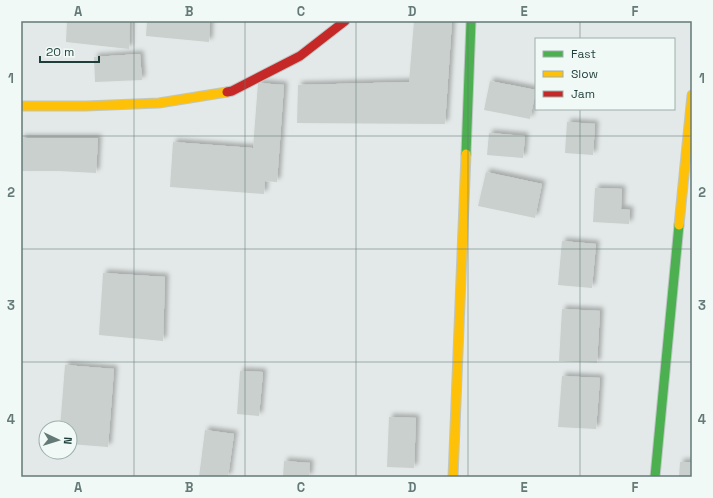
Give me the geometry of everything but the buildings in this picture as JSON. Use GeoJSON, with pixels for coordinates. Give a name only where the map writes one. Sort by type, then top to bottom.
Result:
{"type":"FeatureCollection","features":[{"type":"Feature","properties":{"kind":"street"},"geometry":{"type":"LineString","coordinates":[[21,106],[86,106],[159,103],[232,91],[300,56],[345,21]]}},
{"type":"Feature","properties":{"kind":"street"},"geometry":{"type":"LineString","coordinates":[[453,477],[471,21]]}},
{"type":"Feature","properties":{"kind":"street"},"geometry":{"type":"LineString","coordinates":[[655,477],[692,95]]}},
{"type":"Feature","properties":{"kind":"traffic: fast"},"geometry":{"type":"LineString","coordinates":[[466,154],[471,21]]}},
{"type":"Feature","properties":{"kind":"traffic: fast"},"geometry":{"type":"LineString","coordinates":[[655,477],[679,225]]}},
{"type":"Feature","properties":{"kind":"traffic: slow"},"geometry":{"type":"LineString","coordinates":[[21,106],[86,106],[159,103],[227,92]]}},
{"type":"Feature","properties":{"kind":"traffic: slow"},"geometry":{"type":"LineString","coordinates":[[679,225],[692,95]]}},
{"type":"Feature","properties":{"kind":"traffic: slow"},"geometry":{"type":"LineString","coordinates":[[453,477],[466,154]]}},
{"type":"Feature","properties":{"kind":"traffic: jam"},"geometry":{"type":"LineString","coordinates":[[227,92],[232,91],[300,56],[345,21]]}}]}
